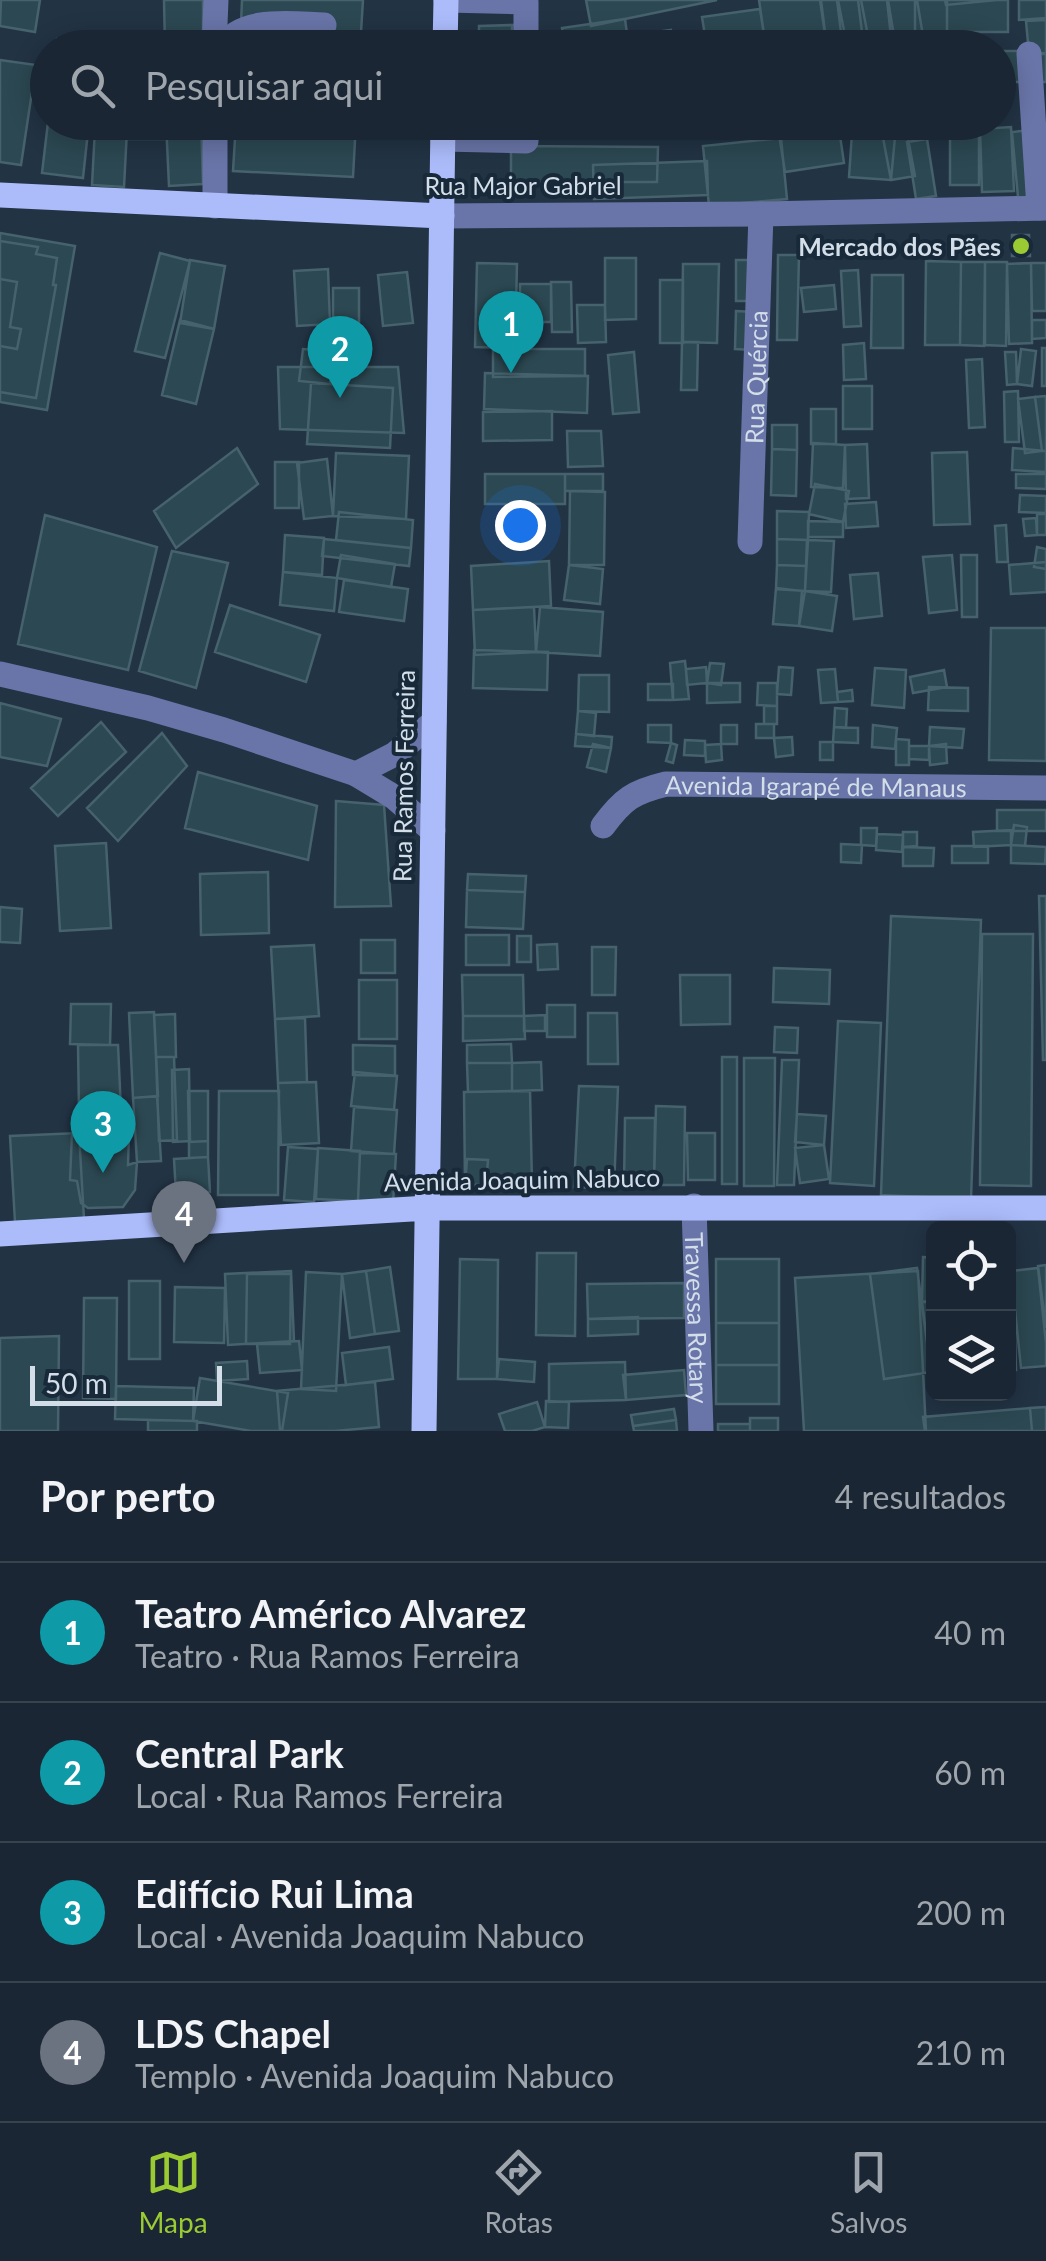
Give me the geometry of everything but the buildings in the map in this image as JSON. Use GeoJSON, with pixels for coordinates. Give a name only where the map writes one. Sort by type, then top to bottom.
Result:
{"type":"FeatureCollection","features":[{"type":"Feature","properties":{"kind":"main road"},"geometry":{"type":"LineString","coordinates":[[445,30],[446,0]]}},
{"type":"Feature","properties":{"kind":"main road","name":"Rua Ramos Ferreira"},"geometry":{"type":"LineString","coordinates":[[424,1431],[443,140]]}},
{"type":"Feature","properties":{"kind":"main road","name":"Rua Major Gabriel"},"geometry":{"type":"LineString","coordinates":[[0,195],[442,216]]}},
{"type":"Feature","properties":{"kind":"main road","name":"Avenida Joaquim Nabuco"},"geometry":{"type":"LineString","coordinates":[[0,1234],[428,1208],[1046,1208]]}},
{"type":"Feature","properties":{"kind":"street"},"geometry":{"type":"LineString","coordinates":[[216,0],[217,30]]}},
{"type":"Feature","properties":{"kind":"street"},"geometry":{"type":"LineString","coordinates":[[446,0],[526,2],[526,30]]}},
{"type":"Feature","properties":{"kind":"street"},"geometry":{"type":"LineString","coordinates":[[241,30],[278,23],[324,25]]}},
{"type":"Feature","properties":{"kind":"street"},"geometry":{"type":"LineString","coordinates":[[1029,54],[1042,208]]}},
{"type":"Feature","properties":{"kind":"street"},"geometry":{"type":"LineString","coordinates":[[215,140],[215,206]]}},
{"type":"Feature","properties":{"kind":"street","name":"Rua Major Gabriel"},"geometry":{"type":"LineString","coordinates":[[442,216],[1042,208]]}},
{"type":"Feature","properties":{"kind":"street","name":"Rua Quércia"},"geometry":{"type":"LineString","coordinates":[[750,542],[761,214]]}},
{"type":"Feature","properties":{"kind":"street"},"geometry":{"type":"LineString","coordinates":[[0,674],[148,708],[356,774],[394,797],[432,830]]}},
{"type":"Feature","properties":{"kind":"street"},"geometry":{"type":"LineString","coordinates":[[356,774],[395,754],[434,722]]}},
{"type":"Feature","properties":{"kind":"street","name":"Avenida Igarapé de Manaus"},"geometry":{"type":"LineString","coordinates":[[603,826],[632,795],[666,784],[1046,788]]}},
{"type":"Feature","properties":{"kind":"street","name":"Travessa Rotary"},"geometry":{"type":"LineString","coordinates":[[694,1206],[700,1431]]}},
{"type":"Feature","properties":{"kind":"place","name":"Mercado dos Pães"},"geometry":{"type":"Point","coordinates":[1021,246]}},
{"type":"Feature","properties":{"kind":"place","name":"Teatro Américo Alvarez"},"geometry":{"type":"Point","coordinates":[511,373]}},
{"type":"Feature","properties":{"kind":"place","name":"Central Park"},"geometry":{"type":"Point","coordinates":[340,398]}},
{"type":"Feature","properties":{"kind":"place","name":"Edifício Rui Lima"},"geometry":{"type":"Point","coordinates":[103,1173]}},
{"type":"Feature","properties":{"kind":"place","name":"LDS Chapel"},"geometry":{"type":"Point","coordinates":[184,1263]}}]}
